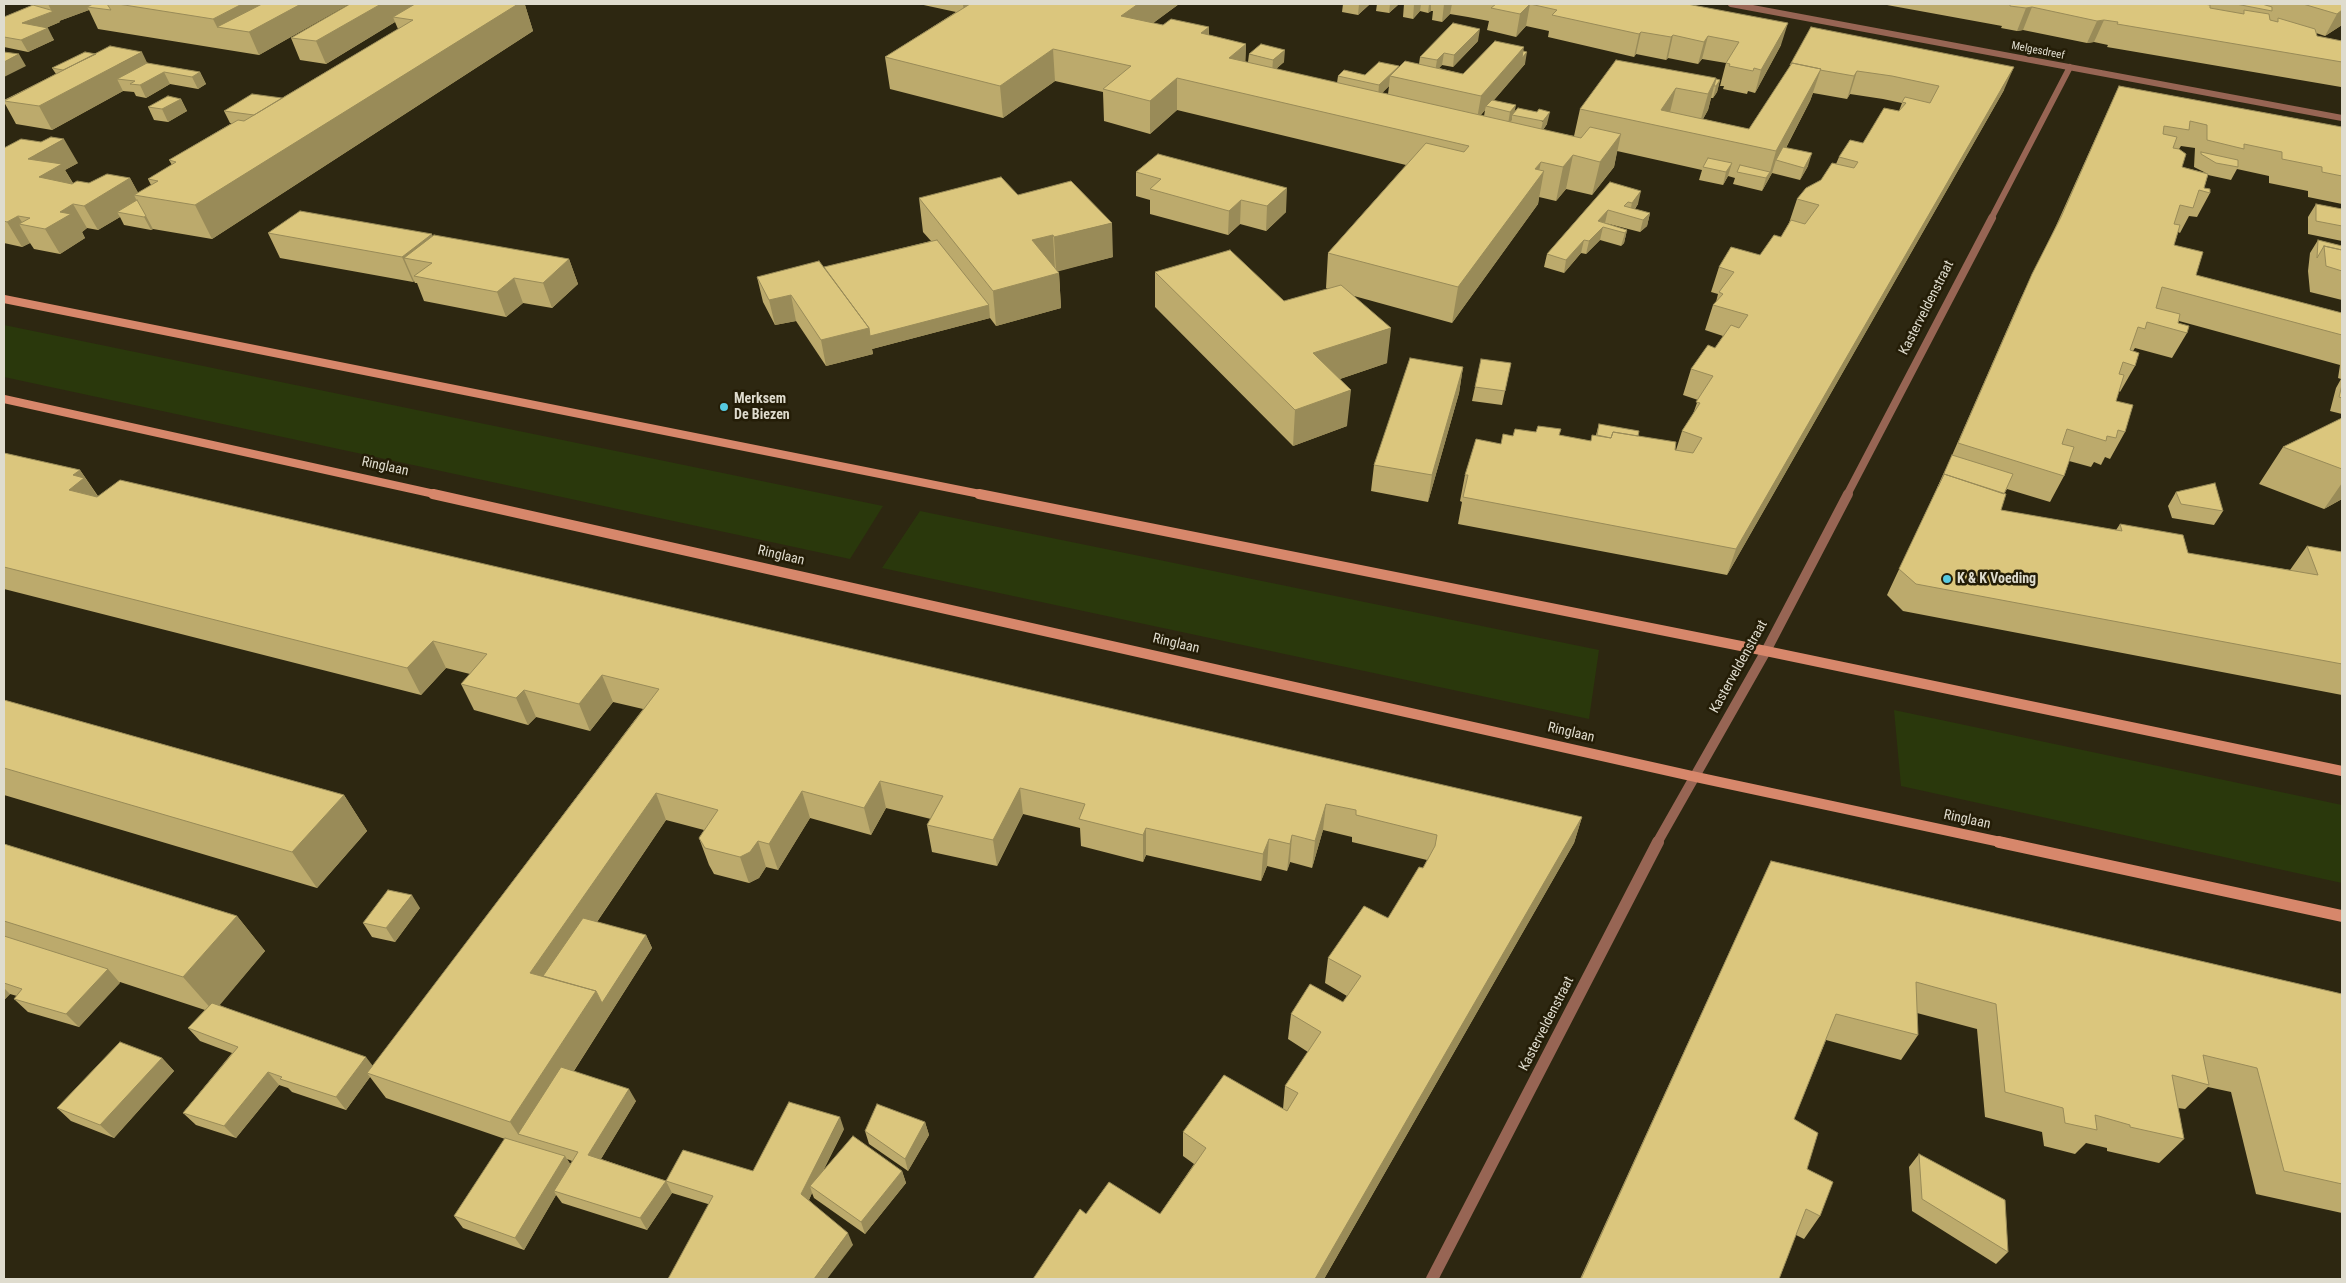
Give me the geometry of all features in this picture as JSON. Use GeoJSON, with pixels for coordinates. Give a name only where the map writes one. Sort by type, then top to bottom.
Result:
{"type":"FeatureCollection","features":[{"type":"Feature","properties":{"kind":"street","name":"Melgesdreef"},"geometry":{"type":"LineString","coordinates":[[1730,4],[2342,118]]}},
{"type":"Feature","properties":{"kind":"street","name":"Kasterveldenstraat"},"geometry":{"type":"LineString","coordinates":[[1432,1279],[1653,851],[1696,778],[1766,651],[2070,67]]}},
{"type":"Feature","properties":{"kind":"street"},"geometry":{"type":"LineString","coordinates":[[4,299],[1766,651],[2342,771]]}},
{"type":"Feature","properties":{"kind":"street","name":"Ringlaan"},"geometry":{"type":"LineString","coordinates":[[4,399],[530,515],[1696,778],[2342,916]]}},
{"type":"Feature","properties":{"kind":"green space"},"geometry":{"type":"Polygon","coordinates":[[[4,325],[883,506],[850,559],[4,377],[4,325]]]}},
{"type":"Feature","properties":{"kind":"green space"},"geometry":{"type":"Polygon","coordinates":[[[920,511],[1599,650],[1589,719],[882,568],[920,511]]]}},
{"type":"Feature","properties":{"kind":"green space"},"geometry":{"type":"Polygon","coordinates":[[[1894,710],[2342,805],[2342,883],[1901,786],[1894,710]]]}},
{"type":"Feature","properties":{"kind":"building"},"geometry":{"type":"Polygon","coordinates":[[[93,4],[107,4],[111,10],[87,7],[93,4]]]}},
{"type":"Feature","properties":{"kind":"building"},"geometry":{"type":"Polygon","coordinates":[[[118,4],[242,4],[213,19],[118,4]]]}},
{"type":"Feature","properties":{"kind":"building"},"geometry":{"type":"Polygon","coordinates":[[[262,4],[301,4],[249,32],[217,27],[262,4]]]}},
{"type":"Feature","properties":{"kind":"building"},"geometry":{"type":"Polygon","coordinates":[[[350,4],[381,4],[316,41],[291,38],[350,4]]]}},
{"type":"Feature","properties":{"kind":"building"},"geometry":{"type":"Polygon","coordinates":[[[415,4],[518,4],[195,205],[134,195],[158,181],[148,179],[176,162],[169,160],[238,120],[244,121],[413,20],[393,17],[415,4]]]}},
{"type":"Feature","properties":{"kind":"building"},"geometry":{"type":"Polygon","coordinates":[[[970,4],[1138,4],[1121,16],[1163,25],[1171,19],[1209,27],[1201,33],[1246,44],[1229,58],[1581,138],[1590,127],[1621,134],[1600,162],[1573,155],[1563,167],[1541,162],[1535,169],[1544,171],[1458,287],[1328,253],[1426,143],[1464,152],[1469,146],[1177,78],[1150,101],[1103,89],[1131,66],[1053,49],[1000,86],[885,57],[970,4]]]}},
{"type":"Feature","properties":{"kind":"building"},"geometry":{"type":"Polygon","coordinates":[[[1496,4],[1530,4],[1520,14],[1491,8],[1496,4]]]}},
{"type":"Feature","properties":{"kind":"building"},"geometry":{"type":"Polygon","coordinates":[[[1530,4],[1687,4],[1788,23],[1761,70],[1754,68],[1753,71],[1729,66],[1730,64],[1726,63],[1739,42],[1708,36],[1704,42],[1673,35],[1671,37],[1641,32],[1639,34],[1552,15],[1557,10],[1530,4]]]}},
{"type":"Feature","properties":{"kind":"building"},"geometry":{"type":"Polygon","coordinates":[[[2010,4],[2204,4],[2210,5],[2210,8],[2244,14],[2244,10],[2269,14],[2270,20],[2278,22],[2278,18],[2315,29],[2317,36],[2342,41],[2342,62],[2117,24],[2118,22],[2097,21],[2032,7],[2010,6],[2010,4]]]}},
{"type":"Feature","properties":{"kind":"building"},"geometry":{"type":"Polygon","coordinates":[[[2236,4],[2262,4],[2272,7],[2272,11],[2236,4]]]}},
{"type":"Feature","properties":{"kind":"building"},"geometry":{"type":"Polygon","coordinates":[[[2303,4],[2342,4],[2342,10],[2337,14],[2303,4]]]}},
{"type":"Feature","properties":{"kind":"building"},"geometry":{"type":"Polygon","coordinates":[[[33,5],[54,11],[22,23],[48,28],[21,40],[4,37],[4,17],[33,5]]]}},
{"type":"Feature","properties":{"kind":"building"},"geometry":{"type":"Polygon","coordinates":[[[1453,23],[1480,29],[1454,55],[1444,53],[1437,60],[1420,57],[1453,23]]]}},
{"type":"Feature","properties":{"kind":"building"},"geometry":{"type":"Polygon","coordinates":[[[1811,27],[2014,67],[1736,549],[1463,497],[1468,475],[1465,475],[1476,439],[1501,444],[1503,434],[1513,436],[1515,429],[1536,432],[1538,426],[1561,429],[1559,435],[1591,441],[1592,435],[1611,438],[1613,432],[1676,442],[1675,450],[1693,453],[1702,438],[1682,431],[1700,403],[1696,402],[1713,376],[1691,369],[1708,345],[1715,348],[1731,325],[1739,328],[1748,315],[1713,305],[1723,294],[1719,292],[1734,272],[1719,267],[1731,247],[1760,255],[1774,235],[1781,237],[1791,220],[1805,224],[1819,205],[1797,199],[1806,188],[1821,180],[1832,163],[1854,168],[1858,162],[1839,157],[1850,140],[1863,143],[1884,108],[1899,111],[1906,103],[1902,102],[1905,97],[1930,103],[1939,86],[1857,71],[1854,76],[1792,63],[1790,65],[1811,27]]]}},
{"type":"Feature","properties":{"kind":"building"},"geometry":{"type":"Polygon","coordinates":[[[1495,41],[1524,47],[1481,96],[1390,76],[1405,61],[1463,74],[1495,41]]]}},
{"type":"Feature","properties":{"kind":"building"},"geometry":{"type":"Polygon","coordinates":[[[1261,44],[1285,50],[1273,60],[1249,54],[1261,44]]]}},
{"type":"Feature","properties":{"kind":"building"},"geometry":{"type":"Polygon","coordinates":[[[110,46],[142,52],[39,106],[4,101],[110,46]]]}},
{"type":"Feature","properties":{"kind":"building"},"geometry":{"type":"Polygon","coordinates":[[[4,52],[19,54],[4,62],[4,52]]]}},
{"type":"Feature","properties":{"kind":"building"},"geometry":{"type":"Polygon","coordinates":[[[85,52],[96,54],[63,70],[52,68],[85,52]]]}},
{"type":"Feature","properties":{"kind":"building"},"geometry":{"type":"Polygon","coordinates":[[[1616,60],[1716,78],[1708,94],[1676,88],[1661,110],[1749,129],[1792,63],[1821,69],[1776,151],[1580,109],[1616,60]]]}},
{"type":"Feature","properties":{"kind":"building"},"geometry":{"type":"Polygon","coordinates":[[[1379,62],[1399,66],[1379,85],[1338,76],[1344,70],[1365,75],[1379,62]]]}},
{"type":"Feature","properties":{"kind":"building"},"geometry":{"type":"Polygon","coordinates":[[[147,63],[200,72],[192,77],[164,72],[140,85],[130,84],[135,81],[117,79],[147,63]]]}},
{"type":"Feature","properties":{"kind":"building"},"geometry":{"type":"Polygon","coordinates":[[[1716,79],[1720,80],[1714,86],[1716,79]]]}},
{"type":"Feature","properties":{"kind":"building"},"geometry":{"type":"Polygon","coordinates":[[[2119,86],[2342,127],[2342,176],[2322,172],[2322,167],[2282,159],[2282,152],[2244,144],[2244,149],[2207,140],[2207,125],[2190,121],[2189,130],[2164,126],[2163,134],[2177,137],[2173,148],[2179,149],[2186,154],[2182,167],[2208,174],[2204,188],[2210,189],[2210,193],[2199,190],[2193,208],[2180,205],[2174,224],[2180,225],[2174,245],[2203,252],[2196,275],[2342,313],[2342,335],[2162,287],[2156,308],[2180,314],[2178,323],[2189,326],[2187,333],[2147,322],[2145,329],[2138,327],[2130,350],[2139,353],[2135,366],[2123,362],[2119,374],[2124,375],[2116,401],[2133,405],[2125,432],[2118,430],[2116,438],[2107,436],[2106,441],[2067,429],[2062,444],[2074,447],[2064,476],[1958,443],[2032,274],[2061,217],[2119,86]]]}},
{"type":"Feature","properties":{"kind":"building"},"geometry":{"type":"Polygon","coordinates":[[[252,94],[282,98],[254,115],[224,111],[252,94]]]}},
{"type":"Feature","properties":{"kind":"building"},"geometry":{"type":"Polygon","coordinates":[[[168,96],[181,99],[162,109],[148,107],[168,96]]]}},
{"type":"Feature","properties":{"kind":"building"},"geometry":{"type":"Polygon","coordinates":[[[1492,100],[1516,105],[1510,112],[1486,106],[1492,100]]]}},
{"type":"Feature","properties":{"kind":"building"},"geometry":{"type":"Polygon","coordinates":[[[1518,108],[1537,112],[1539,109],[1550,112],[1543,121],[1512,115],[1518,108]]]}},
{"type":"Feature","properties":{"kind":"building"},"geometry":{"type":"Polygon","coordinates":[[[51,137],[64,139],[28,159],[62,164],[39,177],[72,184],[77,181],[89,183],[107,174],[130,178],[84,206],[73,204],[60,212],[71,214],[45,229],[19,224],[30,218],[18,216],[7,222],[4,221],[4,148],[21,139],[41,142],[51,137]]]}},
{"type":"Feature","properties":{"kind":"building"},"geometry":{"type":"Polygon","coordinates":[[[1783,147],[1812,153],[1804,168],[1776,160],[1783,147]]]}},
{"type":"Feature","properties":{"kind":"building"},"geometry":{"type":"Polygon","coordinates":[[[2201,152],[2238,160],[2238,167],[2216,163],[2201,154],[2201,152]]]}},
{"type":"Feature","properties":{"kind":"building"},"geometry":{"type":"Polygon","coordinates":[[[1158,154],[1287,188],[1267,206],[1241,200],[1229,211],[1150,189],[1161,179],[1136,172],[1158,154]]]}},
{"type":"Feature","properties":{"kind":"building"},"geometry":{"type":"Polygon","coordinates":[[[1708,158],[1732,163],[1726,172],[1703,167],[1708,158]]]}},
{"type":"Feature","properties":{"kind":"building"},"geometry":{"type":"Polygon","coordinates":[[[1740,165],[1770,172],[1766,178],[1737,172],[1740,165]]]}},
{"type":"Feature","properties":{"kind":"building"},"geometry":{"type":"Polygon","coordinates":[[[1001,177],[1018,195],[1071,181],[1112,223],[1054,237],[1053,235],[1032,240],[1059,273],[993,291],[919,198],[1001,177]]]}},
{"type":"Feature","properties":{"kind":"building"},"geometry":{"type":"Polygon","coordinates":[[[1610,182],[1641,191],[1632,203],[1628,202],[1624,206],[1650,213],[1643,220],[1608,210],[1598,221],[1627,230],[1625,233],[1603,227],[1589,241],[1584,240],[1566,260],[1547,254],[1610,182]]]}},
{"type":"Feature","properties":{"kind":"building"},"geometry":{"type":"Polygon","coordinates":[[[137,200],[146,216],[117,212],[137,200]]]}},
{"type":"Feature","properties":{"kind":"building"},"geometry":{"type":"Polygon","coordinates":[[[2316,204],[2342,209],[2342,226],[2316,221],[2316,204]]]}},
{"type":"Feature","properties":{"kind":"building"},"geometry":{"type":"Polygon","coordinates":[[[300,211],[432,234],[402,257],[268,233],[300,211]]]}},
{"type":"Feature","properties":{"kind":"building"},"geometry":{"type":"Polygon","coordinates":[[[434,235],[569,259],[543,283],[514,278],[497,292],[414,276],[432,263],[404,258],[434,235]]]}},
{"type":"Feature","properties":{"kind":"building"},"geometry":{"type":"Polygon","coordinates":[[[937,240],[989,305],[870,336],[869,328],[824,267],[937,240]]]}},
{"type":"Feature","properties":{"kind":"building"},"geometry":{"type":"Polygon","coordinates":[[[2318,240],[2342,246],[2342,250],[2324,246],[2317,258],[2318,240]]]}},
{"type":"Feature","properties":{"kind":"building"},"geometry":{"type":"Polygon","coordinates":[[[2324,246],[2342,250],[2342,271],[2326,266],[2324,246]]]}},
{"type":"Feature","properties":{"kind":"building"},"geometry":{"type":"Polygon","coordinates":[[[1230,250],[1284,301],[1341,285],[1391,328],[1313,353],[1351,390],[1295,410],[1155,272],[1230,250]]]}},
{"type":"Feature","properties":{"kind":"building"},"geometry":{"type":"Polygon","coordinates":[[[819,261],[869,328],[821,340],[791,295],[769,300],[757,277],[819,261]]]}},
{"type":"Feature","properties":{"kind":"building"},"geometry":{"type":"Polygon","coordinates":[[[1410,358],[1463,367],[1432,475],[1374,465],[1410,358]]]}},
{"type":"Feature","properties":{"kind":"building"},"geometry":{"type":"Polygon","coordinates":[[[1481,359],[1511,363],[1505,391],[1475,387],[1481,359]]]}},
{"type":"Feature","properties":{"kind":"building"},"geometry":{"type":"Polygon","coordinates":[[[2342,385],[2342,398],[2339,397],[2342,385]]]}},
{"type":"Feature","properties":{"kind":"building"},"geometry":{"type":"Polygon","coordinates":[[[2342,418],[2342,469],[2283,447],[2342,418]]]}},
{"type":"Feature","properties":{"kind":"building"},"geometry":{"type":"Polygon","coordinates":[[[1599,424],[1639,431],[1638,436],[1613,432],[1611,438],[1597,435],[1599,424]]]}},
{"type":"Feature","properties":{"kind":"building"},"geometry":{"type":"Polygon","coordinates":[[[4,453],[80,470],[73,475],[84,478],[69,490],[97,497],[120,480],[1582,817],[1315,1279],[1033,1279],[1080,1209],[1086,1214],[1109,1182],[1160,1214],[1206,1148],[1183,1132],[1224,1075],[1287,1111],[1298,1093],[1285,1086],[1321,1032],[1291,1014],[1310,984],[1343,1002],[1361,976],[1328,958],[1364,906],[1388,918],[1419,867],[1423,868],[1435,846],[1437,835],[1356,815],[1356,810],[1326,804],[1315,841],[1292,835],[1290,844],[1269,839],[1263,854],[1146,828],[1143,835],[1079,819],[1085,804],[1020,788],[993,840],[927,825],[943,796],[880,781],[864,808],[802,791],[769,844],[758,841],[750,852],[740,857],[705,848],[699,838],[718,810],[656,793],[530,973],[596,991],[510,1122],[367,1073],[659,689],[602,675],[579,704],[524,690],[516,698],[461,684],[487,654],[433,641],[407,668],[4,567],[4,453]]]}},
{"type":"Feature","properties":{"kind":"building"},"geometry":{"type":"Polygon","coordinates":[[[1952,455],[2013,474],[2004,494],[1944,474],[1938,487],[1952,455]]]}},
{"type":"Feature","properties":{"kind":"building"},"geometry":{"type":"Polygon","coordinates":[[[1944,474],[2006,494],[2001,510],[2122,531],[2120,524],[2183,535],[2188,553],[2318,575],[2307,546],[2342,552],[2342,664],[1916,584],[1899,569],[1944,474]]]}},
{"type":"Feature","properties":{"kind":"building"},"geometry":{"type":"Polygon","coordinates":[[[2215,483],[2223,511],[2181,504],[2176,492],[2215,483]]]}},
{"type":"Feature","properties":{"kind":"building"},"geometry":{"type":"Polygon","coordinates":[[[4,700],[344,795],[292,852],[4,768],[4,700]]]}},
{"type":"Feature","properties":{"kind":"building"},"geometry":{"type":"Polygon","coordinates":[[[4,844],[237,916],[183,977],[4,921],[4,844]]]}},
{"type":"Feature","properties":{"kind":"building"},"geometry":{"type":"Polygon","coordinates":[[[1771,861],[2342,994],[2342,1184],[2284,1171],[2257,1068],[2203,1055],[2209,1085],[2172,1075],[2184,1139],[2130,1127],[2130,1125],[2095,1115],[2097,1130],[2065,1123],[2063,1108],[2005,1092],[1996,1004],[1916,982],[1918,1035],[1836,1014],[1794,1119],[1818,1133],[1807,1169],[1833,1182],[1820,1216],[1806,1209],[1779,1279],[1581,1279],[1771,861]]]}},
{"type":"Feature","properties":{"kind":"building"},"geometry":{"type":"Polygon","coordinates":[[[388,890],[412,895],[386,928],[363,923],[388,890]]]}},
{"type":"Feature","properties":{"kind":"building"},"geometry":{"type":"Polygon","coordinates":[[[583,918],[646,935],[602,1003],[596,991],[543,976],[583,918]]]}},
{"type":"Feature","properties":{"kind":"building"},"geometry":{"type":"Polygon","coordinates":[[[4,936],[108,969],[66,1014],[14,999],[22,989],[4,983],[4,936]]]}},
{"type":"Feature","properties":{"kind":"building"},"geometry":{"type":"Polygon","coordinates":[[[212,1003],[366,1057],[336,1097],[280,1079],[282,1077],[268,1072],[224,1126],[183,1113],[238,1047],[188,1028],[212,1003]]]}},
{"type":"Feature","properties":{"kind":"building"},"geometry":{"type":"Polygon","coordinates":[[[120,1042],[162,1058],[100,1125],[57,1108],[120,1042]]]}},
{"type":"Feature","properties":{"kind":"building"},"geometry":{"type":"Polygon","coordinates":[[[561,1067],[629,1089],[588,1155],[666,1181],[640,1218],[554,1191],[578,1152],[518,1134],[561,1067]]]}},
{"type":"Feature","properties":{"kind":"building"},"geometry":{"type":"Polygon","coordinates":[[[789,1102],[840,1117],[801,1194],[848,1233],[814,1279],[668,1279],[713,1196],[666,1181],[683,1150],[753,1171],[789,1102]]]}},
{"type":"Feature","properties":{"kind":"building"},"geometry":{"type":"Polygon","coordinates":[[[877,1104],[925,1122],[905,1159],[865,1131],[877,1104]]]}},
{"type":"Feature","properties":{"kind":"building"},"geometry":{"type":"Polygon","coordinates":[[[853,1136],[902,1171],[861,1222],[810,1186],[853,1136]]]}},
{"type":"Feature","properties":{"kind":"building"},"geometry":{"type":"Polygon","coordinates":[[[505,1138],[565,1156],[515,1238],[454,1216],[505,1138]]]}},
{"type":"Feature","properties":{"kind":"building"},"geometry":{"type":"Polygon","coordinates":[[[1919,1154],[2005,1200],[2008,1252],[1922,1199],[1919,1154]]]}},
{"type":"Feature","properties":{"kind":"place","name":"Merksem De Biezen"},"geometry":{"type":"Point","coordinates":[724,407]}},
{"type":"Feature","properties":{"kind":"place","name":"K & K Voeding"},"geometry":{"type":"Point","coordinates":[1947,579]}}]}
